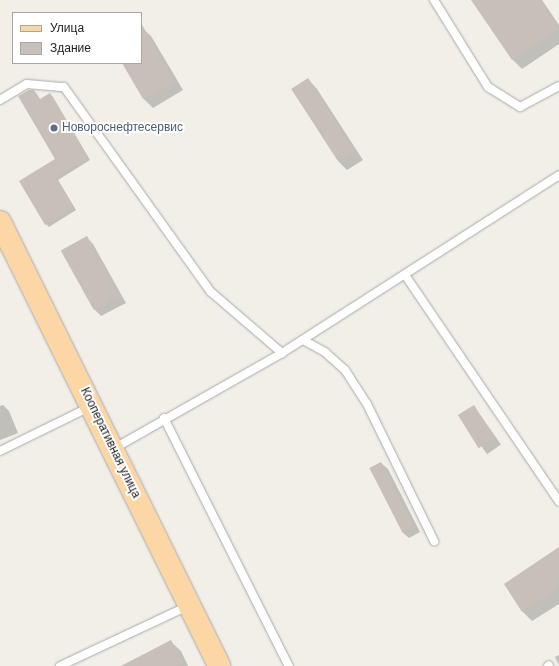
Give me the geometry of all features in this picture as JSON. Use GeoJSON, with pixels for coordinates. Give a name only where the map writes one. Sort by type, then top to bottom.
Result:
{"type":"FeatureCollection","features":[{"type":"Feature","properties":{"kind":"main road","name":"Кооперативная улица"},"geometry":{"type":"LineString","coordinates":[[0,222],[5,245],[92,406],[219,666]]}},
{"type":"Feature","properties":{"kind":"lane"},"geometry":{"type":"LineString","coordinates":[[434,0],[488,87],[520,107],[559,86]]}},
{"type":"Feature","properties":{"kind":"lane"},"geometry":{"type":"LineString","coordinates":[[0,100],[27,84],[64,87],[211,292],[282,353]]}},
{"type":"Feature","properties":{"kind":"lane"},"geometry":{"type":"LineString","coordinates":[[113,449],[164,418],[282,353],[559,175]]}},
{"type":"Feature","properties":{"kind":"lane"},"geometry":{"type":"LineString","coordinates":[[404,276],[559,502]]}},
{"type":"Feature","properties":{"kind":"lane"},"geometry":{"type":"LineString","coordinates":[[303,340],[326,353],[345,370],[367,404],[434,541]]}},
{"type":"Feature","properties":{"kind":"lane"},"geometry":{"type":"LineString","coordinates":[[0,450],[92,406]]}},
{"type":"Feature","properties":{"kind":"lane"},"geometry":{"type":"LineString","coordinates":[[164,418],[289,666]]}},
{"type":"Feature","properties":{"kind":"lane"},"geometry":{"type":"LineString","coordinates":[[60,666],[189,605]]}},
{"type":"Feature","properties":{"kind":"building"},"geometry":{"type":"Polygon","coordinates":[[[471,0],[540,0],[559,29],[512,60],[471,0]]]}},
{"type":"Feature","properties":{"kind":"building"},"geometry":{"type":"Polygon","coordinates":[[[142,25],[175,81],[143,99],[123,64],[142,64],[142,25]]]}},
{"type":"Feature","properties":{"kind":"building"},"geometry":{"type":"Polygon","coordinates":[[[308,78],[354,149],[338,160],[291,89],[308,78]]]}},
{"type":"Feature","properties":{"kind":"building","name":"Новороснефтесервис"},"geometry":{"type":"Polygon","coordinates":[[[29,90],[34,90],[40,99],[50,93],[88,157],[56,177],[74,207],[45,225],[19,181],[55,159],[18,96],[29,90]]]}},
{"type":"Feature","properties":{"kind":"building"},"geometry":{"type":"Polygon","coordinates":[[[87,236],[120,295],[94,310],[61,251],[87,236]]]}},
{"type":"Feature","properties":{"kind":"building"},"geometry":{"type":"Polygon","coordinates":[[[474,405],[495,438],[479,448],[458,415],[474,405]]]}},
{"type":"Feature","properties":{"kind":"building"},"geometry":{"type":"Polygon","coordinates":[[[381,462],[414,526],[402,532],[369,468],[381,462]]]}},
{"type":"Feature","properties":{"kind":"building"},"geometry":{"type":"Polygon","coordinates":[[[559,547],[559,588],[522,612],[504,584],[559,547]]]}},
{"type":"Feature","properties":{"kind":"building"},"geometry":{"type":"Polygon","coordinates":[[[171,640],[183,663],[176,666],[121,666],[171,640]]]}},
{"type":"Feature","properties":{"kind":"place","name":"Новороснефтесервис"},"geometry":{"type":"Point","coordinates":[54,128]}}]}
